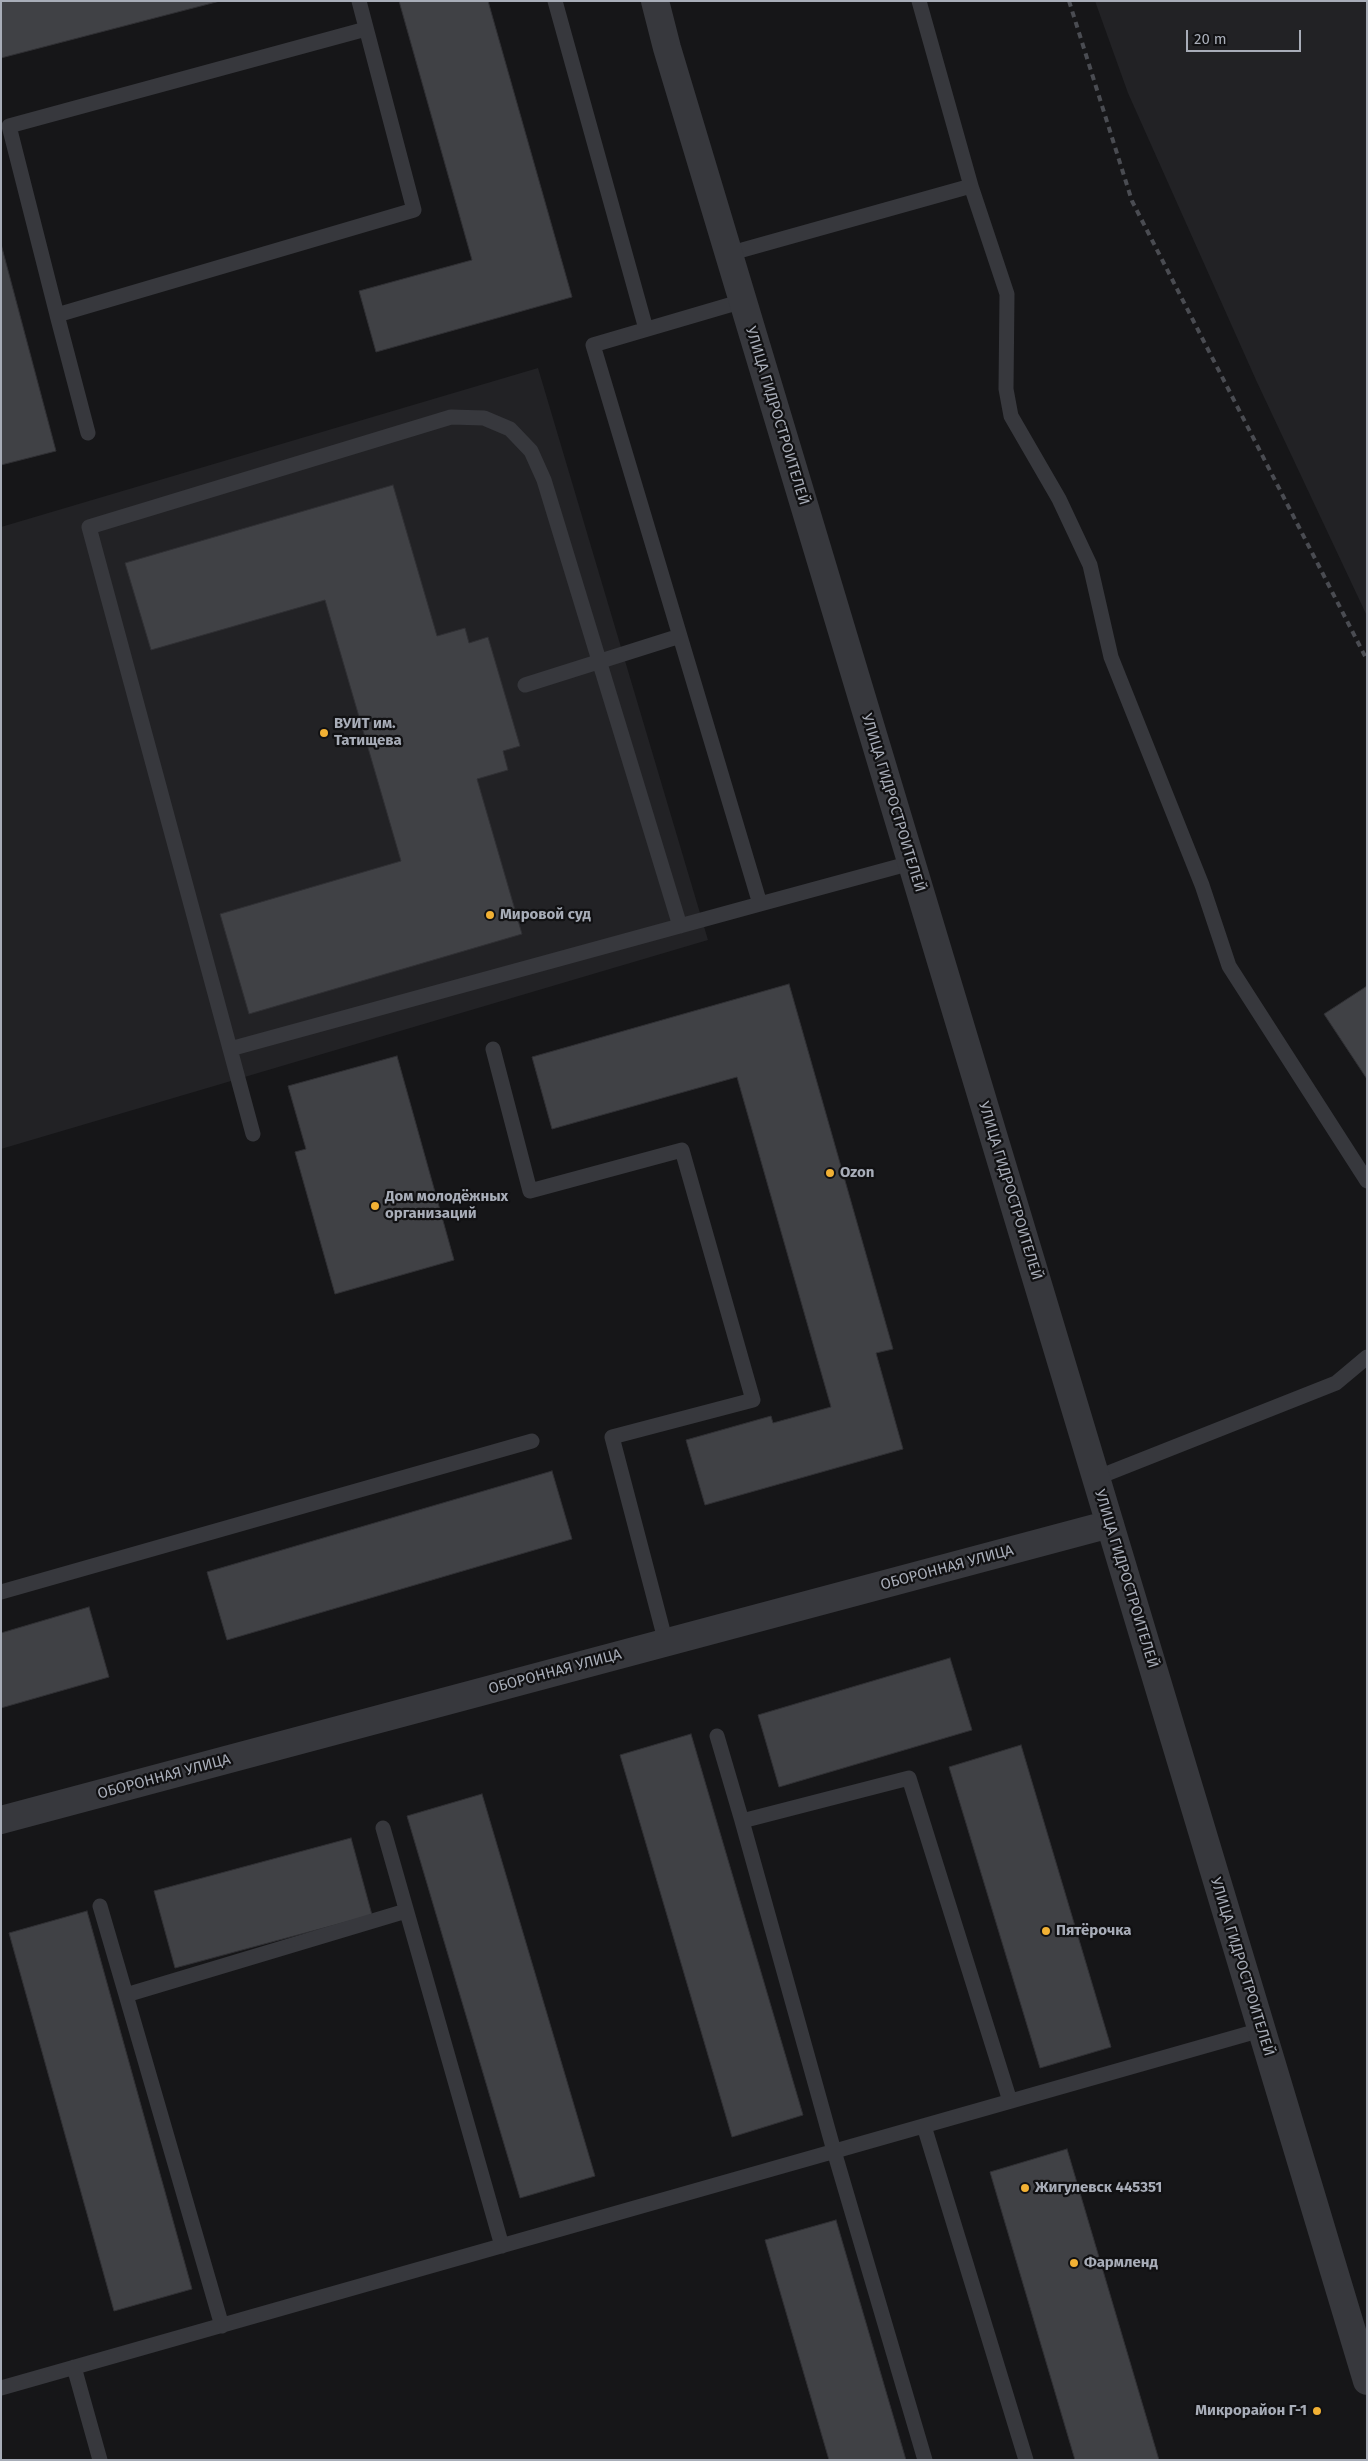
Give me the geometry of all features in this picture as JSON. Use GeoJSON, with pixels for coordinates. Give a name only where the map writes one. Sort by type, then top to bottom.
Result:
{"type":"FeatureCollection","features":[{"type":"Feature","properties":{"kind":"street","name":"УЛИЦА ГИДРОСТРОИТЕЛЕЙ"},"geometry":{"type":"LineString","coordinates":[[654,1],[728,254],[1365,2374]]}},
{"type":"Feature","properties":{"kind":"street","name":"ОБОРОННАЯ УЛИЦА"},"geometry":{"type":"LineString","coordinates":[[1,1820],[1110,1524]]}},
{"type":"Feature","properties":{"kind":"lane"},"geometry":{"type":"LineString","coordinates":[[57,314],[414,210],[359,1]]}},
{"type":"Feature","properties":{"kind":"lane"},"geometry":{"type":"LineString","coordinates":[[555,1],[646,329]]}},
{"type":"Feature","properties":{"kind":"lane"},"geometry":{"type":"LineString","coordinates":[[919,1],[971,186],[1007,294],[1006,389],[1011,416],[1059,499],[1090,564],[1111,657],[1202,885],[1229,966],[1367,1181]]}},
{"type":"Feature","properties":{"kind":"lane"},"geometry":{"type":"LineString","coordinates":[[88,434],[9,126],[366,29]]}},
{"type":"Feature","properties":{"kind":"lane"},"geometry":{"type":"LineString","coordinates":[[728,254],[971,186]]}},
{"type":"Feature","properties":{"kind":"lane"},"geometry":{"type":"LineString","coordinates":[[743,301],[593,344],[760,904]]}},
{"type":"Feature","properties":{"kind":"lane"},"geometry":{"type":"LineString","coordinates":[[253,1134],[89,528],[451,418],[484,418],[510,429],[531,451],[544,480],[680,926]]}},
{"type":"Feature","properties":{"kind":"lane"},"geometry":{"type":"LineString","coordinates":[[525,685],[680,636]]}},
{"type":"Feature","properties":{"kind":"lane"},"geometry":{"type":"LineString","coordinates":[[230,1049],[911,863]]}},
{"type":"Feature","properties":{"kind":"lane"},"geometry":{"type":"LineString","coordinates":[[493,1049],[530,1191],[682,1150],[753,1400],[612,1437],[666,1643]]}},
{"type":"Feature","properties":{"kind":"lane"},"geometry":{"type":"LineString","coordinates":[[1096,1478],[1336,1383],[1367,1357]]}},
{"type":"Feature","properties":{"kind":"lane"},"geometry":{"type":"LineString","coordinates":[[1,1592],[532,1441]]}},
{"type":"Feature","properties":{"kind":"lane"},"geometry":{"type":"LineString","coordinates":[[717,1736],[834,2151],[926,2460]]}},
{"type":"Feature","properties":{"kind":"lane"},"geometry":{"type":"LineString","coordinates":[[742,1821],[909,1778],[1010,2101]]}},
{"type":"Feature","properties":{"kind":"lane"},"geometry":{"type":"LineString","coordinates":[[383,1828],[502,2246]]}},
{"type":"Feature","properties":{"kind":"lane"},"geometry":{"type":"LineString","coordinates":[[100,1906],[222,2326]]}},
{"type":"Feature","properties":{"kind":"lane"},"geometry":{"type":"LineString","coordinates":[[126,1994],[406,1911]]}},
{"type":"Feature","properties":{"kind":"lane"},"geometry":{"type":"LineString","coordinates":[[1,2388],[1261,2030]]}},
{"type":"Feature","properties":{"kind":"lane"},"geometry":{"type":"LineString","coordinates":[[924,2126],[1026,2460]]}},
{"type":"Feature","properties":{"kind":"lane"},"geometry":{"type":"LineString","coordinates":[[74,2367],[100,2460]]}},
{"type":"Feature","properties":{"kind":"shaded area"},"geometry":{"type":"Polygon","coordinates":[[[1095,1],[1367,1],[1367,616],[1256,380],[1128,93],[1095,1]]]}},
{"type":"Feature","properties":{"kind":"shaded area","name":"ВУИТ им. Татищева"},"geometry":{"type":"Polygon","coordinates":[[[538,368],[708,940],[1,1149],[1,527],[538,368]]]}},
{"type":"Feature","properties":{"kind":"building"},"geometry":{"type":"Polygon","coordinates":[[[1,1],[220,1],[1,58],[1,1]]]}},
{"type":"Feature","properties":{"kind":"building"},"geometry":{"type":"Polygon","coordinates":[[[399,1],[488,1],[572,297],[376,352],[359,291],[472,260],[399,1]]]}},
{"type":"Feature","properties":{"kind":"building"},"geometry":{"type":"Polygon","coordinates":[[[1,244],[56,451],[1,465],[1,244]]]}},
{"type":"Feature","properties":{"kind":"building"},"geometry":{"type":"Polygon","coordinates":[[[393,485],[437,636],[465,628],[469,643],[488,637],[520,746],[503,751],[508,770],[477,779],[522,934],[249,1014],[220,914],[401,861],[325,600],[151,650],[125,563],[393,485]]]}},
{"type":"Feature","properties":{"kind":"building"},"geometry":{"type":"Polygon","coordinates":[[[789,984],[893,1349],[876,1353],[903,1449],[705,1505],[686,1440],[771,1416],[773,1423],[831,1407],[737,1077],[552,1129],[532,1057],[789,984]]]}},
{"type":"Feature","properties":{"kind":"building"},"geometry":{"type":"Polygon","coordinates":[[[1367,986],[1367,1079],[1324,1014],[1367,986]]]}},
{"type":"Feature","properties":{"kind":"building","name":"Дом молодёжных организаций"},"geometry":{"type":"Polygon","coordinates":[[[397,1056],[454,1260],[335,1294],[295,1152],[306,1149],[288,1086],[397,1056]]]}},
{"type":"Feature","properties":{"kind":"building"},"geometry":{"type":"Polygon","coordinates":[[[552,1471],[572,1539],[227,1640],[207,1572],[552,1471]]]}},
{"type":"Feature","properties":{"kind":"building"},"geometry":{"type":"Polygon","coordinates":[[[89,1607],[109,1677],[1,1708],[1,1633],[89,1607]]]}},
{"type":"Feature","properties":{"kind":"building"},"geometry":{"type":"Polygon","coordinates":[[[950,1658],[972,1730],[779,1787],[758,1715],[950,1658]]]}},
{"type":"Feature","properties":{"kind":"building"},"geometry":{"type":"Polygon","coordinates":[[[691,1734],[803,2115],[732,2137],[620,1755],[691,1734]]]}},
{"type":"Feature","properties":{"kind":"building"},"geometry":{"type":"Polygon","coordinates":[[[1021,1745],[1111,2047],[1040,2068],[949,1767],[1021,1745]]]}},
{"type":"Feature","properties":{"kind":"building"},"geometry":{"type":"Polygon","coordinates":[[[482,1794],[595,2176],[520,2198],[407,1816],[482,1794]]]}},
{"type":"Feature","properties":{"kind":"building"},"geometry":{"type":"Polygon","coordinates":[[[351,1838],[372,1915],[175,1968],[154,1891],[351,1838]]]}},
{"type":"Feature","properties":{"kind":"building"},"geometry":{"type":"Polygon","coordinates":[[[87,1911],[192,2289],[114,2311],[9,1933],[87,1911]]]}},
{"type":"Feature","properties":{"kind":"building"},"geometry":{"type":"Polygon","coordinates":[[[1067,2149],[1159,2460],[1075,2460],[990,2172],[1067,2149]]]}},
{"type":"Feature","properties":{"kind":"building"},"geometry":{"type":"Polygon","coordinates":[[[836,2220],[906,2460],[829,2460],[765,2240],[836,2220]]]}},
{"type":"Feature","properties":{"kind":"railway"},"geometry":{"type":"LineString","coordinates":[[1069,1],[1132,201],[1367,660]]}},
{"type":"Feature","properties":{"kind":"place","name":"ВУИТ им. Татищева"},"geometry":{"type":"Point","coordinates":[324,733]}},
{"type":"Feature","properties":{"kind":"place","name":"Мировой суд"},"geometry":{"type":"Point","coordinates":[490,915]}},
{"type":"Feature","properties":{"kind":"place","name":"Ozon"},"geometry":{"type":"Point","coordinates":[830,1173]}},
{"type":"Feature","properties":{"kind":"place","name":"Дом молодёжных организаций"},"geometry":{"type":"Point","coordinates":[375,1206]}},
{"type":"Feature","properties":{"kind":"place","name":"Пятёрочка"},"geometry":{"type":"Point","coordinates":[1046,1931]}},
{"type":"Feature","properties":{"kind":"place","name":"Жигулевск 445351"},"geometry":{"type":"Point","coordinates":[1025,2188]}},
{"type":"Feature","properties":{"kind":"place","name":"Фармленд"},"geometry":{"type":"Point","coordinates":[1074,2263]}},
{"type":"Feature","properties":{"kind":"place","name":"Микрорайон Г-1"},"geometry":{"type":"Point","coordinates":[1317,2411]}}]}
